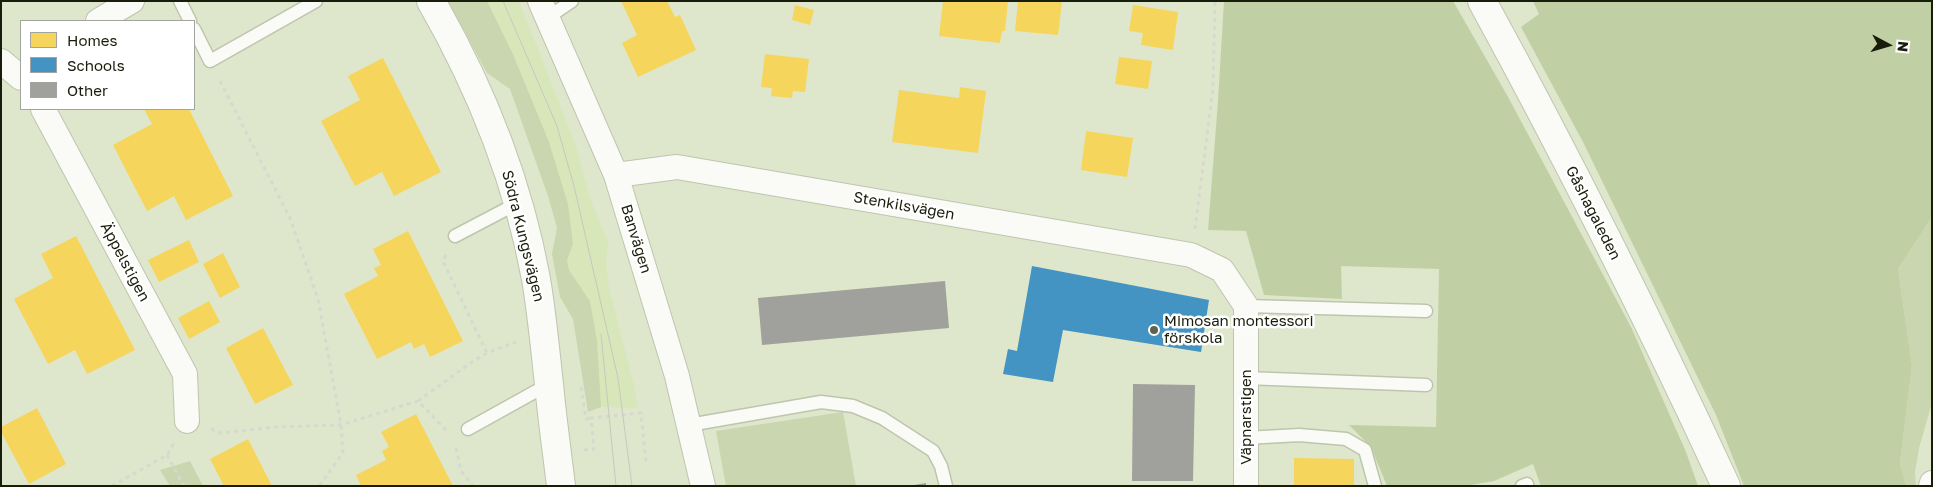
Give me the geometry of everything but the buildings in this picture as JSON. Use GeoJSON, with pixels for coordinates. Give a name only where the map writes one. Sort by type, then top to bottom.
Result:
{"type":"FeatureCollection","features":[{"type":"Feature","properties":{"kind":"main road","name":"Södra Kungsvägen"},"geometry":{"type":"LineString","coordinates":[[432,1],[453,39],[491,121],[518,203],[536,278],[544,330],[561,486]]}},
{"type":"Feature","properties":{"kind":"main road","name":"Gåshagaleden"},"geometry":{"type":"LineString","coordinates":[[1482,1],[1545,117],[1699,427],[1726,486]]}},
{"type":"Feature","properties":{"kind":"main road","name":"Gåshagaleden"},"geometry":{"type":"LineString","coordinates":[[1699,427],[1717,486]]}},
{"type":"Feature","properties":{"kind":"street"},"geometry":{"type":"LineString","coordinates":[[100,20],[132,1]]}},
{"type":"Feature","properties":{"kind":"street","name":"Banvägen"},"geometry":{"type":"LineString","coordinates":[[544,10],[616,175],[677,376],[703,486]]}},
{"type":"Feature","properties":{"kind":"street","name":"Äppelstigen"},"geometry":{"type":"LineString","coordinates":[[44,110],[185,374],[187,421]]}},
{"type":"Feature","properties":{"kind":"street","name":"Stenkilsvägen"},"geometry":{"type":"LineString","coordinates":[[616,175],[677,167],[1191,255]]}},
{"type":"Feature","properties":{"kind":"street"},"geometry":{"type":"LineString","coordinates":[[1191,255],[1222,270],[1246,306]]}},
{"type":"Feature","properties":{"kind":"street","name":"Väpnarstigen"},"geometry":{"type":"LineString","coordinates":[[1246,306],[1246,486]]}},
{"type":"Feature","properties":{"kind":"lane"},"geometry":{"type":"LineString","coordinates":[[180,1],[190,20]]}},
{"type":"Feature","properties":{"kind":"lane"},"geometry":{"type":"LineString","coordinates":[[195,31],[210,61],[316,1]]}},
{"type":"Feature","properties":{"kind":"lane"},"geometry":{"type":"LineString","coordinates":[[544,10],[572,1]]}},
{"type":"Feature","properties":{"kind":"lane"},"geometry":{"type":"LineString","coordinates":[[455,236],[518,203]]}},
{"type":"Feature","properties":{"kind":"lane"},"geometry":{"type":"LineString","coordinates":[[1246,306],[1426,311]]}},
{"type":"Feature","properties":{"kind":"lane"},"geometry":{"type":"LineString","coordinates":[[1246,378],[1426,385]]}},
{"type":"Feature","properties":{"kind":"lane"},"geometry":{"type":"LineString","coordinates":[[468,429],[549,384]]}},
{"type":"Feature","properties":{"kind":"lane"},"geometry":{"type":"LineString","coordinates":[[689,426],[821,402],[853,406],[882,418],[934,451],[942,466],[946,486]]}},
{"type":"Feature","properties":{"kind":"lane"},"geometry":{"type":"LineString","coordinates":[[1246,438],[1299,435],[1346,438],[1365,450],[1375,486]]}},
{"type":"Feature","properties":{"kind":"path"},"geometry":{"type":"LineString","coordinates":[[1191,255],[1213,89],[1215,1]]}},
{"type":"Feature","properties":{"kind":"path"},"geometry":{"type":"LineString","coordinates":[[210,61],[290,218],[318,299],[341,425],[343,453],[319,486]]}},
{"type":"Feature","properties":{"kind":"path"},"geometry":{"type":"LineString","coordinates":[[455,236],[443,261],[487,353]]}},
{"type":"Feature","properties":{"kind":"path"},"geometry":{"type":"LineString","coordinates":[[112,486],[167,455],[187,421],[221,433],[274,427],[341,425],[418,401],[487,353],[544,330]]}},
{"type":"Feature","properties":{"kind":"path"},"geometry":{"type":"LineString","coordinates":[[418,401],[448,432]]}},
{"type":"Feature","properties":{"kind":"path"},"geometry":{"type":"LineString","coordinates":[[594,449],[591,418],[641,413],[646,462]]}},
{"type":"Feature","properties":{"kind":"path"},"geometry":{"type":"LineString","coordinates":[[456,446],[461,471],[473,486]]}},
{"type":"Feature","properties":{"kind":"path"},"geometry":{"type":"LineString","coordinates":[[167,455],[184,486]]}},
{"type":"Feature","properties":{"kind":"shaded area"},"geometry":{"type":"Polygon","coordinates":[[[448,1],[487,1],[512,52],[549,142],[568,204],[573,244],[567,260],[569,270],[590,301],[597,341],[601,407],[588,412],[573,319],[560,297],[552,254],[557,228],[548,196],[510,89],[487,73],[448,1]]]}},
{"type":"Feature","properties":{"kind":"shaded area"},"geometry":{"type":"Polygon","coordinates":[[[487,1],[519,1],[575,143],[591,201],[608,242],[606,263],[609,287],[638,408],[600,407],[590,301],[569,270],[567,260],[573,244],[568,204],[549,142],[512,52],[487,1]]]}},
{"type":"Feature","properties":{"kind":"shaded area"},"geometry":{"type":"Polygon","coordinates":[[[1224,1],[1453,1],[1507,95],[1631,327],[1686,452],[1698,486],[1541,486],[1533,464],[1494,481],[1465,486],[1387,486],[1371,447],[1349,425],[1436,427],[1439,269],[1341,266],[1342,299],[1264,295],[1246,231],[1208,230],[1224,1]]]}},
{"type":"Feature","properties":{"kind":"shaded area"},"geometry":{"type":"Polygon","coordinates":[[[1533,1],[1932,1],[1932,217],[1898,269],[1912,365],[1900,463],[1906,486],[1744,486],[1716,415],[1583,142],[1521,27],[1539,14],[1533,1]]]}},
{"type":"Feature","properties":{"kind":"shaded area"},"geometry":{"type":"Polygon","coordinates":[[[1932,217],[1932,403],[1919,448],[1915,472],[1916,486],[1906,486],[1900,463],[1912,365],[1898,269],[1932,217]]]}},
{"type":"Feature","properties":{"kind":"shaded area"},"geometry":{"type":"Polygon","coordinates":[[[843,412],[856,486],[726,486],[716,431],[843,412]]]}},
{"type":"Feature","properties":{"kind":"shaded area"},"geometry":{"type":"Polygon","coordinates":[[[190,461],[203,486],[170,486],[160,470],[190,461]]]}},
{"type":"Feature","properties":{"kind":"tram line"},"geometry":{"type":"LineString","coordinates":[[503,1],[557,126],[574,186],[618,378],[632,486]]}},
{"type":"Feature","properties":{"kind":"tram line"},"geometry":{"type":"LineString","coordinates":[[601,334],[616,486]]}},
{"type":"Feature","properties":{"kind":"place","name":"Mimosan montessori förskola"},"geometry":{"type":"Point","coordinates":[1154,330]}}]}
